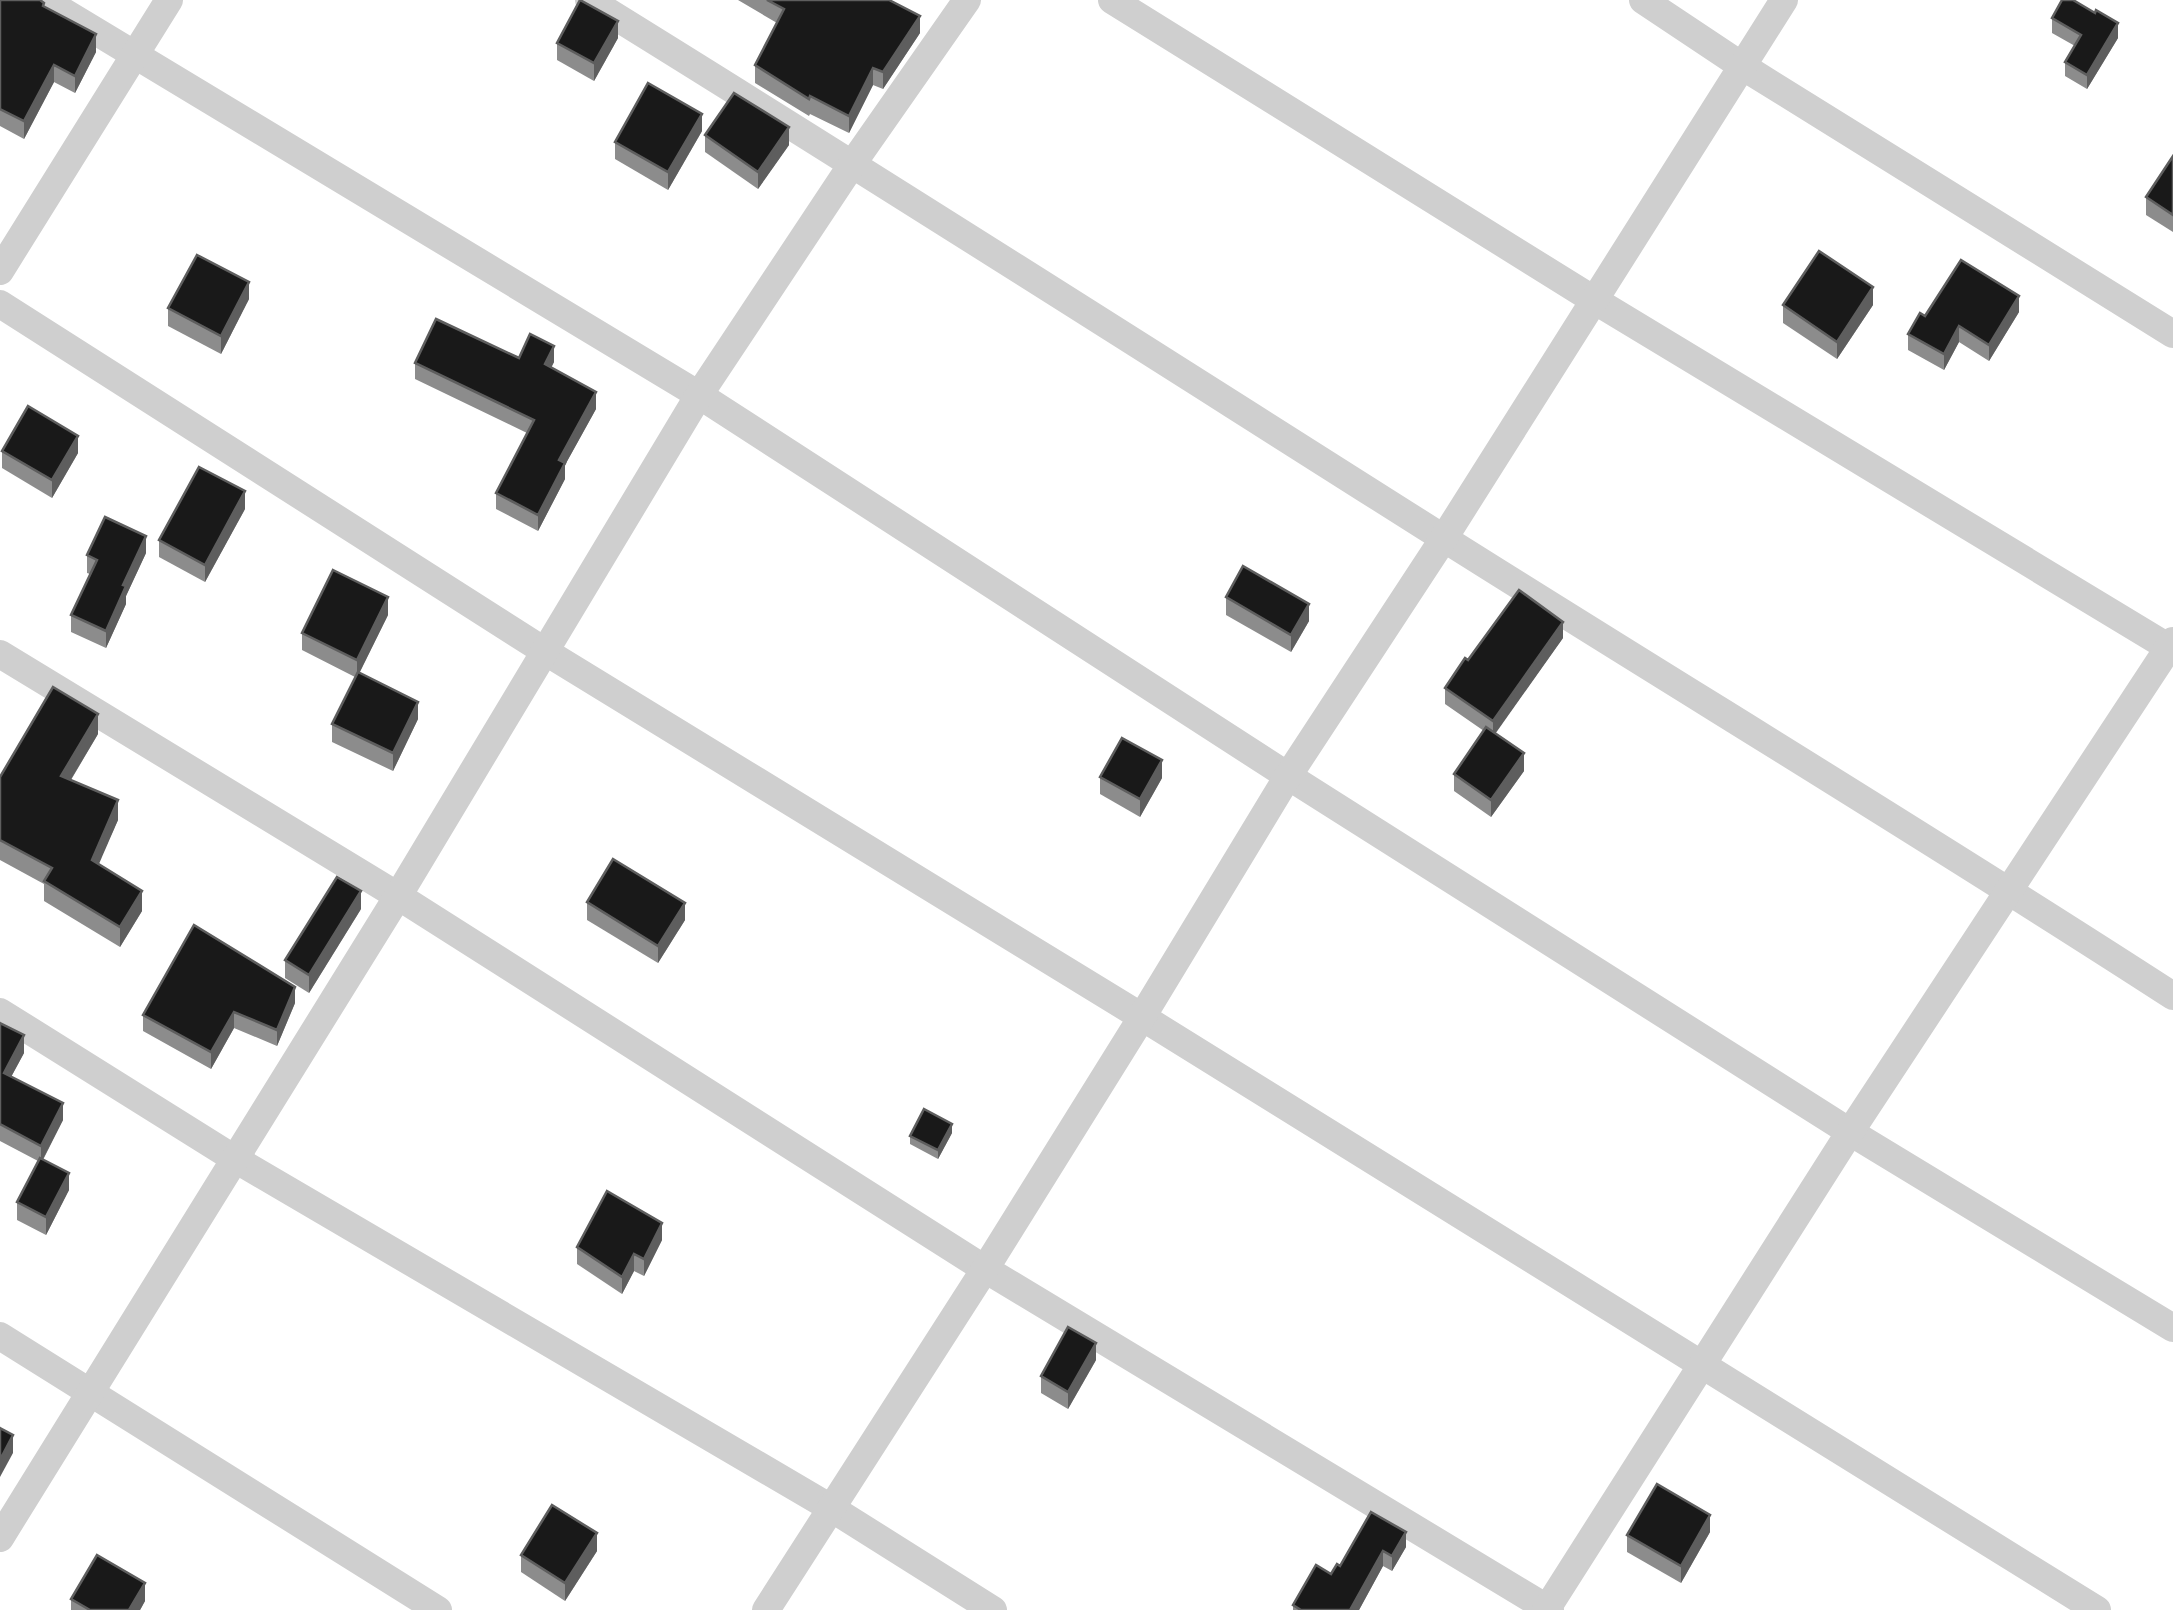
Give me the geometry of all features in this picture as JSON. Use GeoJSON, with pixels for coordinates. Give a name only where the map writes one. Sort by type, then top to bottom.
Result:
{"type":"FeatureCollection","features":[{"type":"Feature","properties":{"kind":"street"},"geometry":{"type":"LineString","coordinates":[[44,0],[699,395],[1288,776],[1850,1132],[2173,1328]]}},
{"type":"Feature","properties":{"kind":"street"},"geometry":{"type":"LineString","coordinates":[[0,271],[169,0]]}},
{"type":"Feature","properties":{"kind":"street"},"geometry":{"type":"LineString","coordinates":[[589,0],[2173,996]]}},
{"type":"Feature","properties":{"kind":"street"},"geometry":{"type":"LineString","coordinates":[[0,1538],[398,896],[699,395],[966,0]]}},
{"type":"Feature","properties":{"kind":"street"},"geometry":{"type":"LineString","coordinates":[[0,654],[398,896],[986,1268],[1548,1609],[1850,1132],[2172,646],[1594,300],[1112,0]]}},
{"type":"Feature","properties":{"kind":"street"},"geometry":{"type":"LineString","coordinates":[[1643,0],[1742,66],[2173,334]]}},
{"type":"Feature","properties":{"kind":"street"},"geometry":{"type":"LineString","coordinates":[[766,1610],[986,1268],[1288,776],[1444,538],[1784,0]]}},
{"type":"Feature","properties":{"kind":"street"},"geometry":{"type":"LineString","coordinates":[[0,304],[546,652],[2096,1610]]}},
{"type":"Feature","properties":{"kind":"street"},"geometry":{"type":"LineString","coordinates":[[0,1012],[235,1159],[831,1508],[993,1610]]}},
{"type":"Feature","properties":{"kind":"street"},"geometry":{"type":"LineString","coordinates":[[0,1336],[438,1610]]}},
{"type":"Feature","properties":{"kind":"building"},"geometry":{"type":"Polygon","coordinates":[[[0,0],[40,0],[43,6],[96,34],[75,76],[54,65],[24,121],[0,109],[0,0]]]}},
{"type":"Feature","properties":{"kind":"building"},"geometry":{"type":"Polygon","coordinates":[[[580,0],[618,21],[594,63],[557,43],[580,0]]]}},
{"type":"Feature","properties":{"kind":"building"},"geometry":{"type":"Polygon","coordinates":[[[767,0],[889,0],[920,16],[883,72],[873,68],[849,116],[810,96],[809,99],[755,65],[784,9],[767,0]]]}},
{"type":"Feature","properties":{"kind":"building"},"geometry":{"type":"Polygon","coordinates":[[[2062,0],[2073,0],[2118,23],[2087,75],[2065,62],[2081,35],[2052,18],[2062,0]]]}},
{"type":"Feature","properties":{"kind":"building"},"geometry":{"type":"Polygon","coordinates":[[[648,83],[702,114],[668,172],[615,142],[648,83]]]}},
{"type":"Feature","properties":{"kind":"building"},"geometry":{"type":"Polygon","coordinates":[[[734,93],[789,127],[758,172],[705,135],[734,93]]]}},
{"type":"Feature","properties":{"kind":"building"},"geometry":{"type":"Polygon","coordinates":[[[2173,156],[2173,215],[2146,197],[2173,156]]]}},
{"type":"Feature","properties":{"kind":"building"},"geometry":{"type":"Polygon","coordinates":[[[1819,251],[1873,287],[1837,342],[1783,305],[1819,251]]]}},
{"type":"Feature","properties":{"kind":"building"},"geometry":{"type":"Polygon","coordinates":[[[197,255],[249,282],[221,336],[168,308],[197,255]]]}},
{"type":"Feature","properties":{"kind":"building"},"geometry":{"type":"Polygon","coordinates":[[[1961,260],[2019,296],[1989,345],[1959,326],[1944,354],[1908,334],[1920,313],[1925,316],[1961,260]]]}},
{"type":"Feature","properties":{"kind":"building"},"geometry":{"type":"Polygon","coordinates":[[[436,319],[519,358],[530,334],[554,346],[545,364],[596,392],[559,460],[565,463],[538,515],[496,493],[534,420],[415,363],[436,319]]]}},
{"type":"Feature","properties":{"kind":"building"},"geometry":{"type":"Polygon","coordinates":[[[28,406],[78,436],[52,480],[2,451],[28,406]]]}},
{"type":"Feature","properties":{"kind":"building"},"geometry":{"type":"Polygon","coordinates":[[[199,467],[245,491],[205,565],[159,540],[199,467]]]}},
{"type":"Feature","properties":{"kind":"building"},"geometry":{"type":"Polygon","coordinates":[[[105,517],[146,536],[106,631],[71,615],[97,560],[87,555],[105,517]]]}},
{"type":"Feature","properties":{"kind":"building"},"geometry":{"type":"Polygon","coordinates":[[[1243,566],[1309,604],[1291,635],[1226,597],[1243,566]]]}},
{"type":"Feature","properties":{"kind":"building"},"geometry":{"type":"Polygon","coordinates":[[[333,570],[388,597],[357,660],[302,633],[333,570]]]}},
{"type":"Feature","properties":{"kind":"building"},"geometry":{"type":"Polygon","coordinates":[[[1519,590],[1563,622],[1493,721],[1445,688],[1519,590]]]}},
{"type":"Feature","properties":{"kind":"building"},"geometry":{"type":"Polygon","coordinates":[[[358,672],[418,702],[393,753],[332,724],[358,672]]]}},
{"type":"Feature","properties":{"kind":"building"},"geometry":{"type":"Polygon","coordinates":[[[53,687],[98,714],[61,776],[118,800],[92,860],[142,891],[120,927],[44,881],[52,868],[0,840],[0,777],[53,687]]]}},
{"type":"Feature","properties":{"kind":"building"},"geometry":{"type":"Polygon","coordinates":[[[1486,727],[1524,753],[1491,800],[1454,774],[1486,727]]]}},
{"type":"Feature","properties":{"kind":"building"},"geometry":{"type":"Polygon","coordinates":[[[1122,738],[1162,760],[1140,799],[1100,777],[1122,738]]]}},
{"type":"Feature","properties":{"kind":"building"},"geometry":{"type":"Polygon","coordinates":[[[613,859],[685,903],[658,946],[587,902],[613,859]]]}},
{"type":"Feature","properties":{"kind":"building"},"geometry":{"type":"Polygon","coordinates":[[[337,877],[361,891],[309,975],[285,960],[337,877]]]}},
{"type":"Feature","properties":{"kind":"building"},"geometry":{"type":"Polygon","coordinates":[[[194,925],[295,987],[277,1030],[234,1012],[211,1052],[143,1015],[194,925]]]}},
{"type":"Feature","properties":{"kind":"building"},"geometry":{"type":"Polygon","coordinates":[[[0,1023],[24,1035],[4,1073],[63,1103],[41,1146],[0,1124],[0,1023]]]}},
{"type":"Feature","properties":{"kind":"building"},"geometry":{"type":"Polygon","coordinates":[[[924,1109],[952,1124],[938,1150],[910,1136],[924,1109]]]}},
{"type":"Feature","properties":{"kind":"building"},"geometry":{"type":"Polygon","coordinates":[[[40,1158],[69,1173],[46,1217],[17,1202],[40,1158]]]}},
{"type":"Feature","properties":{"kind":"building"},"geometry":{"type":"Polygon","coordinates":[[[607,1191],[662,1223],[644,1259],[634,1254],[622,1277],[577,1247],[607,1191]]]}},
{"type":"Feature","properties":{"kind":"building"},"geometry":{"type":"Polygon","coordinates":[[[1068,1327],[1096,1343],[1068,1392],[1041,1376],[1068,1327]]]}},
{"type":"Feature","properties":{"kind":"building"},"geometry":{"type":"Polygon","coordinates":[[[0,1428],[13,1435],[0,1460],[0,1428]]]}},
{"type":"Feature","properties":{"kind":"building"},"geometry":{"type":"Polygon","coordinates":[[[1657,1484],[1710,1515],[1681,1566],[1627,1535],[1657,1484]]]}},
{"type":"Feature","properties":{"kind":"building"},"geometry":{"type":"Polygon","coordinates":[[[552,1505],[597,1533],[565,1583],[521,1555],[552,1505]]]}},
{"type":"Feature","properties":{"kind":"building"},"geometry":{"type":"Polygon","coordinates":[[[1371,1512],[1406,1532],[1392,1556],[1383,1551],[1350,1610],[1301,1610],[1293,1605],[1316,1565],[1331,1574],[1337,1564],[1340,1566],[1371,1512]]]}},
{"type":"Feature","properties":{"kind":"building"},"geometry":{"type":"Polygon","coordinates":[[[97,1555],[145,1583],[129,1610],[90,1610],[71,1599],[97,1555]]]}}]}
